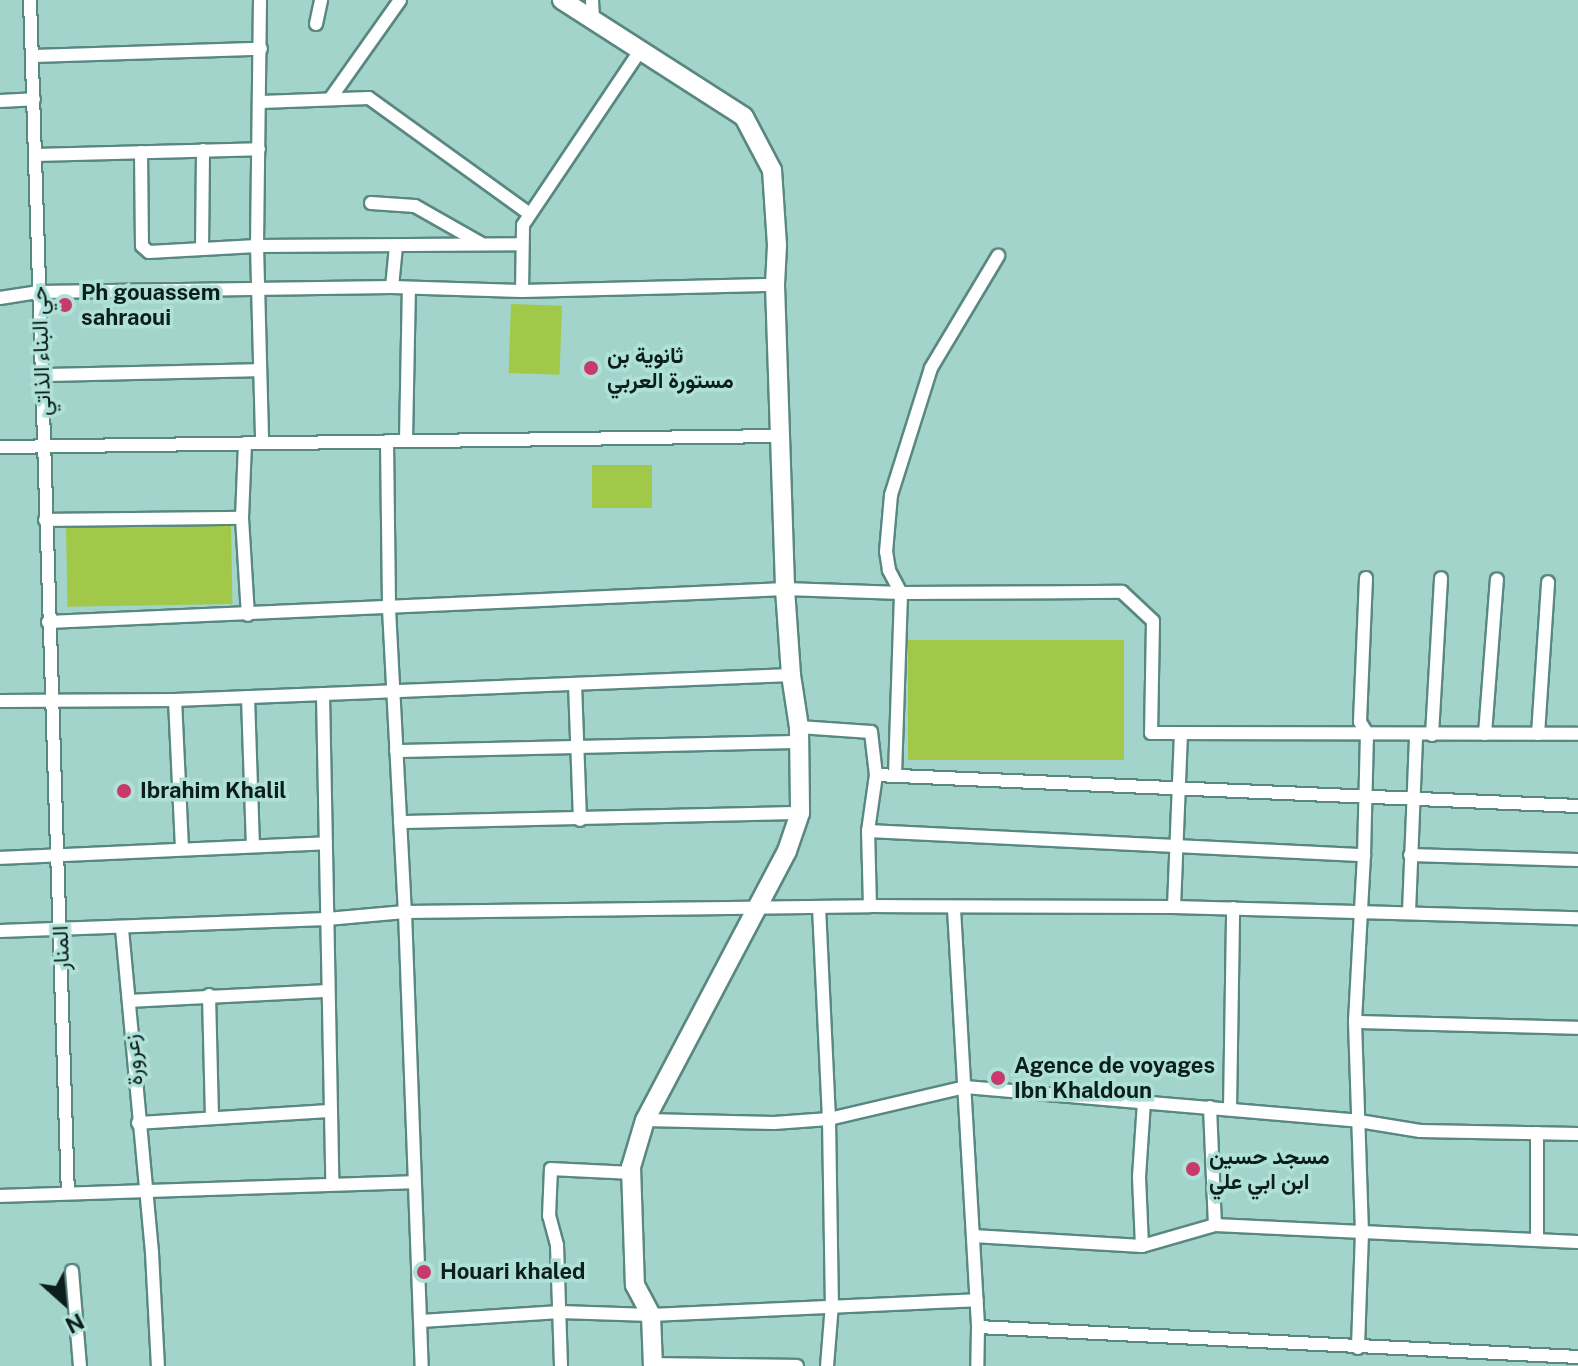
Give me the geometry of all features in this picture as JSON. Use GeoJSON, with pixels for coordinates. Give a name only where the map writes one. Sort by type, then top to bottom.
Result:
{"type":"FeatureCollection","features":[{"type":"Feature","properties":{"kind":"street","name":"حي البناء الذاتي"},"geometry":{"type":"LineString","coordinates":[[30,0],[48,622],[54,702]]}},
{"type":"Feature","properties":{"kind":"street"},"geometry":{"type":"LineString","coordinates":[[260,0],[257,246],[262,443]]}},
{"type":"Feature","properties":{"kind":"street"},"geometry":{"type":"LineString","coordinates":[[316,24],[321,0]]}},
{"type":"Feature","properties":{"kind":"street"},"geometry":{"type":"LineString","coordinates":[[330,99],[400,0]]}},
{"type":"Feature","properties":{"kind":"street"},"geometry":{"type":"LineString","coordinates":[[562,0],[744,117],[772,170],[777,245],[775,285],[785,589],[791,675],[800,734],[800,813],[787,851],[645,1120],[632,1173],[635,1285],[651,1315],[653,1365],[797,1366]]}},
{"type":"Feature","properties":{"kind":"street"},"geometry":{"type":"LineString","coordinates":[[592,0],[593,20]]}},
{"type":"Feature","properties":{"kind":"street"},"geometry":{"type":"LineString","coordinates":[[32,56],[261,49]]}},
{"type":"Feature","properties":{"kind":"street"},"geometry":{"type":"LineString","coordinates":[[522,291],[523,225],[640,51]]}},
{"type":"Feature","properties":{"kind":"street"},"geometry":{"type":"LineString","coordinates":[[261,102],[369,98],[530,214]]}},
{"type":"Feature","properties":{"kind":"street"},"geometry":{"type":"LineString","coordinates":[[0,101],[34,99]]}},
{"type":"Feature","properties":{"kind":"street"},"geometry":{"type":"LineString","coordinates":[[35,155],[259,149]]}},
{"type":"Feature","properties":{"kind":"street"},"geometry":{"type":"LineString","coordinates":[[202,249],[203,150]]}},
{"type":"Feature","properties":{"kind":"street"},"geometry":{"type":"LineString","coordinates":[[141,152],[142,246],[149,252],[257,246],[522,244]]}},
{"type":"Feature","properties":{"kind":"street"},"geometry":{"type":"LineString","coordinates":[[371,203],[415,206],[483,245]]}},
{"type":"Feature","properties":{"kind":"street"},"geometry":{"type":"LineString","coordinates":[[392,287],[396,246]]}},
{"type":"Feature","properties":{"kind":"street"},"geometry":{"type":"LineString","coordinates":[[895,775],[901,593],[889,570],[886,552],[891,495],[931,368],[998,256]]}},
{"type":"Feature","properties":{"kind":"street"},"geometry":{"type":"LineString","coordinates":[[0,298],[38,292],[260,292],[392,287],[522,291],[775,285]]}},
{"type":"Feature","properties":{"kind":"street"},"geometry":{"type":"LineString","coordinates":[[406,440],[409,289]]}},
{"type":"Feature","properties":{"kind":"street"},"geometry":{"type":"LineString","coordinates":[[43,375],[260,370]]}},
{"type":"Feature","properties":{"kind":"street"},"geometry":{"type":"LineString","coordinates":[[0,447],[782,436]]}},
{"type":"Feature","properties":{"kind":"street"},"geometry":{"type":"LineString","coordinates":[[387,441],[392,691],[405,912],[422,1366]]}},
{"type":"Feature","properties":{"kind":"street"},"geometry":{"type":"LineString","coordinates":[[245,443],[242,518],[248,615]]}},
{"type":"Feature","properties":{"kind":"street"},"geometry":{"type":"LineString","coordinates":[[45,520],[242,518]]}},
{"type":"Feature","properties":{"kind":"street"},"geometry":{"type":"LineString","coordinates":[[1358,1348],[1362,1232],[1355,1022],[1364,855],[1367,733],[1360,722],[1366,578]]}},
{"type":"Feature","properties":{"kind":"street"},"geometry":{"type":"LineString","coordinates":[[1432,735],[1441,578]]}},
{"type":"Feature","properties":{"kind":"street"},"geometry":{"type":"LineString","coordinates":[[1485,734],[1497,579]]}},
{"type":"Feature","properties":{"kind":"street"},"geometry":{"type":"LineString","coordinates":[[1538,734],[1548,582]]}},
{"type":"Feature","properties":{"kind":"street"},"geometry":{"type":"LineString","coordinates":[[48,622],[785,589],[901,593],[1122,592],[1153,621],[1151,733],[1578,734]]}},
{"type":"Feature","properties":{"kind":"street"},"geometry":{"type":"LineString","coordinates":[[0,701],[175,700],[791,675]]}},
{"type":"Feature","properties":{"kind":"street"},"geometry":{"type":"LineString","coordinates":[[575,684],[580,749],[580,820]]}},
{"type":"Feature","properties":{"kind":"street"},"geometry":{"type":"LineString","coordinates":[[323,694],[332,1184]]}},
{"type":"Feature","properties":{"kind":"street"},"geometry":{"type":"LineString","coordinates":[[248,697],[253,845]]}},
{"type":"Feature","properties":{"kind":"street"},"geometry":{"type":"LineString","coordinates":[[175,700],[182,847]]}},
{"type":"Feature","properties":{"kind":"street","name":"المنار"},"geometry":{"type":"LineString","coordinates":[[54,702],[68,1193]]}},
{"type":"Feature","properties":{"kind":"street"},"geometry":{"type":"LineString","coordinates":[[396,751],[580,749],[871,732],[876,775],[868,831],[870,906]]}},
{"type":"Feature","properties":{"kind":"street"},"geometry":{"type":"LineString","coordinates":[[1174,907],[1181,733]]}},
{"type":"Feature","properties":{"kind":"street"},"geometry":{"type":"LineString","coordinates":[[1409,912],[1416,734]]}},
{"type":"Feature","properties":{"kind":"street"},"geometry":{"type":"LineString","coordinates":[[876,775],[1578,806]]}},
{"type":"Feature","properties":{"kind":"street"},"geometry":{"type":"LineString","coordinates":[[400,822],[800,813]]}},
{"type":"Feature","properties":{"kind":"street"},"geometry":{"type":"LineString","coordinates":[[868,831],[1176,843],[1364,855]]}},
{"type":"Feature","properties":{"kind":"street"},"geometry":{"type":"LineString","coordinates":[[0,858],[182,847],[326,843]]}},
{"type":"Feature","properties":{"kind":"street"},"geometry":{"type":"LineString","coordinates":[[1410,855],[1578,860]]}},
{"type":"Feature","properties":{"kind":"street"},"geometry":{"type":"LineString","coordinates":[[0,931],[122,929],[405,912],[870,906],[1362,910],[1578,918]]}},
{"type":"Feature","properties":{"kind":"street"},"geometry":{"type":"LineString","coordinates":[[819,907],[829,1119],[832,1304],[827,1366]]}},
{"type":"Feature","properties":{"kind":"street"},"geometry":{"type":"LineString","coordinates":[[1230,1109],[1233,908]]}},
{"type":"Feature","properties":{"kind":"street"},"geometry":{"type":"LineString","coordinates":[[954,909],[977,1300],[977,1366]]}},
{"type":"Feature","properties":{"kind":"street","name":"زعرورة"},"geometry":{"type":"LineString","coordinates":[[122,929],[158,1366]]}},
{"type":"Feature","properties":{"kind":"street"},"geometry":{"type":"LineString","coordinates":[[129,1001],[328,991]]}},
{"type":"Feature","properties":{"kind":"street"},"geometry":{"type":"LineString","coordinates":[[209,995],[212,1116]]}},
{"type":"Feature","properties":{"kind":"street"},"geometry":{"type":"LineString","coordinates":[[1355,1022],[1578,1028]]}},
{"type":"Feature","properties":{"kind":"street"},"geometry":{"type":"LineString","coordinates":[[645,1120],[774,1123],[829,1119],[965,1087],[1359,1121],[1420,1131],[1578,1134]]}},
{"type":"Feature","properties":{"kind":"street"},"geometry":{"type":"LineString","coordinates":[[1142,1246],[1139,1177],[1144,1102]]}},
{"type":"Feature","properties":{"kind":"street"},"geometry":{"type":"LineString","coordinates":[[1210,1107],[1215,1225]]}},
{"type":"Feature","properties":{"kind":"street"},"geometry":{"type":"LineString","coordinates":[[138,1123],[331,1111]]}},
{"type":"Feature","properties":{"kind":"street"},"geometry":{"type":"LineString","coordinates":[[1537,1133],[1537,1240]]}},
{"type":"Feature","properties":{"kind":"street"},"geometry":{"type":"LineString","coordinates":[[561,1366],[557,1245],[549,1216],[551,1169],[632,1173]]}},
{"type":"Feature","properties":{"kind":"street"},"geometry":{"type":"LineString","coordinates":[[0,1196],[413,1182]]}},
{"type":"Feature","properties":{"kind":"street"},"geometry":{"type":"LineString","coordinates":[[973,1236],[1142,1246],[1215,1225],[1578,1242]]}},
{"type":"Feature","properties":{"kind":"street"},"geometry":{"type":"LineString","coordinates":[[72,1271],[80,1366]]}},
{"type":"Feature","properties":{"kind":"street"},"geometry":{"type":"LineString","coordinates":[[421,1321],[560,1312],[651,1315],[832,1304],[977,1300]]}},
{"type":"Feature","properties":{"kind":"street"},"geometry":{"type":"LineString","coordinates":[[978,1327],[1578,1357]]}},
{"type":"Feature","properties":{"kind":"green space"},"geometry":{"type":"Polygon","coordinates":[[[511,304],[562,306],[560,375],[509,373],[511,304]]]}},
{"type":"Feature","properties":{"kind":"green space"},"geometry":{"type":"Polygon","coordinates":[[[592,465],[652,465],[652,508],[592,508],[592,465]]]}},
{"type":"Feature","properties":{"kind":"green space"},"geometry":{"type":"Polygon","coordinates":[[[231,524],[232,604],[67,607],[66,527],[231,524]]]}},
{"type":"Feature","properties":{"kind":"green space"},"geometry":{"type":"Polygon","coordinates":[[[908,640],[1124,640],[1124,760],[908,760],[908,640]]]}},
{"type":"Feature","properties":{"kind":"place","name":"Ph gouassem sahraoui"},"geometry":{"type":"Point","coordinates":[65,305]}},
{"type":"Feature","properties":{"kind":"place","name":"ثانوية بن مستورة العربي"},"geometry":{"type":"Point","coordinates":[591,368]}},
{"type":"Feature","properties":{"kind":"place","name":"Ibrahim Khalil"},"geometry":{"type":"Point","coordinates":[124,791]}},
{"type":"Feature","properties":{"kind":"place","name":"Agence de voyages Ibn Khaldoun"},"geometry":{"type":"Point","coordinates":[998,1078]}},
{"type":"Feature","properties":{"kind":"place","name":"مسجد حسين ابن ابي علي"},"geometry":{"type":"Point","coordinates":[1193,1169]}},
{"type":"Feature","properties":{"kind":"place","name":"Houari khaled"},"geometry":{"type":"Point","coordinates":[424,1272]}}]}
